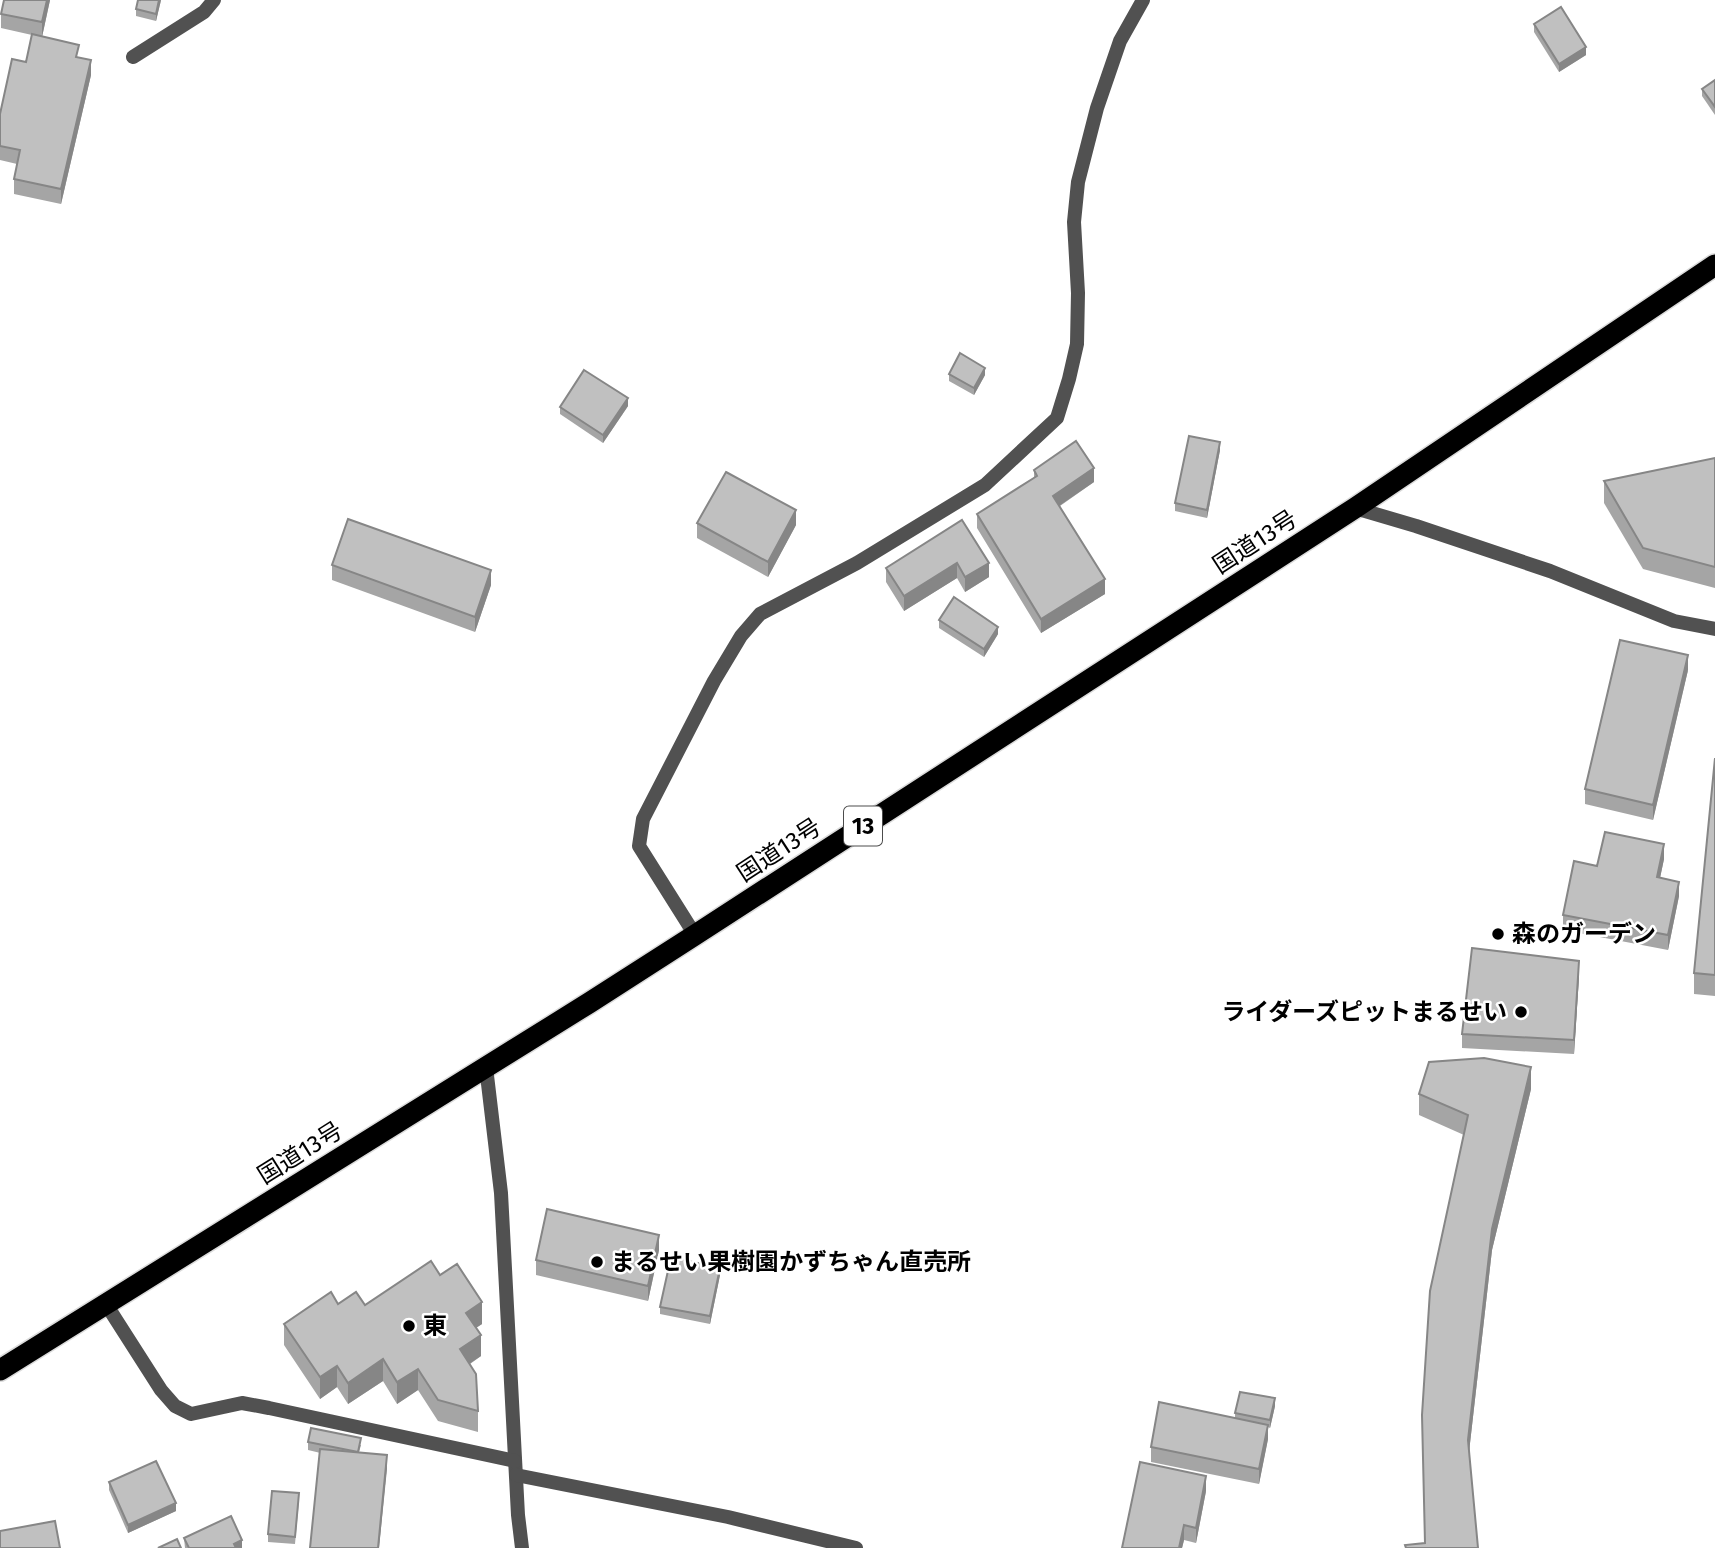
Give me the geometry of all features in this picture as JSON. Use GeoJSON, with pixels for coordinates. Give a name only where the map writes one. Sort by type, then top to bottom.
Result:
{"type":"FeatureCollection","features":[{"type":"Feature","properties":{"kind":"highway","name":"国道13号"},"geometry":{"type":"LineString","coordinates":[[0,1370],[695,935],[1355,508],[1715,265]]}},
{"type":"Feature","properties":{"kind":"street"},"geometry":{"type":"LineString","coordinates":[[133,57],[204,12],[214,0]]}},
{"type":"Feature","properties":{"kind":"street"},"geometry":{"type":"LineString","coordinates":[[695,935],[639,845],[643,819],[714,681],[741,636],[760,614],[857,563],[985,485],[1057,418],[1077,344],[1078,293],[1074,222],[1078,183],[1097,108],[1120,41],[1143,0]]}},
{"type":"Feature","properties":{"kind":"street"},"geometry":{"type":"LineString","coordinates":[[1355,508],[1550,571],[1674,621],[1715,629]]}},
{"type":"Feature","properties":{"kind":"street"},"geometry":{"type":"LineString","coordinates":[[486,1068],[501,1193],[515,1468],[522,1548]]}},
{"type":"Feature","properties":{"kind":"street"},"geometry":{"type":"LineString","coordinates":[[106,1304],[161,1390],[174,1406],[191,1414],[242,1403],[268,1408],[856,1548]]}},
{"type":"Feature","properties":{"kind":"building"},"geometry":{"type":"Polygon","coordinates":[[[4,0],[47,0],[42,22],[1,14],[4,0]]]}},
{"type":"Feature","properties":{"kind":"building"},"geometry":{"type":"Polygon","coordinates":[[[138,0],[159,0],[156,14],[136,9],[138,0]]]}},
{"type":"Feature","properties":{"kind":"building"},"geometry":{"type":"Polygon","coordinates":[[[1561,7],[1586,47],[1559,64],[1534,24],[1561,7]]]}},
{"type":"Feature","properties":{"kind":"building"},"geometry":{"type":"Polygon","coordinates":[[[32,34],[79,45],[76,57],[91,60],[61,189],[14,179],[20,150],[0,146],[0,114],[12,59],[26,62],[32,34]]]}},
{"type":"Feature","properties":{"kind":"building"},"geometry":{"type":"Polygon","coordinates":[[[1715,80],[1715,107],[1702,89],[1715,80]]]}},
{"type":"Feature","properties":{"kind":"building"},"geometry":{"type":"Polygon","coordinates":[[[960,353],[985,368],[974,388],[949,374],[960,353]]]}},
{"type":"Feature","properties":{"kind":"building"},"geometry":{"type":"Polygon","coordinates":[[[584,370],[628,398],[603,435],[560,407],[584,370]]]}},
{"type":"Feature","properties":{"kind":"building"},"geometry":{"type":"Polygon","coordinates":[[[1189,436],[1220,442],[1207,510],[1175,503],[1189,436]]]}},
{"type":"Feature","properties":{"kind":"building"},"geometry":{"type":"Polygon","coordinates":[[[1076,441],[1094,468],[1053,496],[1105,579],[1041,619],[977,514],[1037,476],[1034,470],[1076,441]]]}},
{"type":"Feature","properties":{"kind":"building"},"geometry":{"type":"Polygon","coordinates":[[[1715,458],[1715,567],[1643,548],[1604,481],[1715,458]]]}},
{"type":"Feature","properties":{"kind":"building"},"geometry":{"type":"Polygon","coordinates":[[[726,472],[796,510],[768,562],[697,523],[726,472]]]}},
{"type":"Feature","properties":{"kind":"building"},"geometry":{"type":"Polygon","coordinates":[[[348,519],[491,570],[475,617],[332,565],[348,519]]]}},
{"type":"Feature","properties":{"kind":"building"},"geometry":{"type":"Polygon","coordinates":[[[962,520],[989,563],[965,577],[957,563],[904,596],[886,568],[962,520]]]}},
{"type":"Feature","properties":{"kind":"building"},"geometry":{"type":"Polygon","coordinates":[[[954,597],[998,627],[984,649],[939,620],[954,597]]]}},
{"type":"Feature","properties":{"kind":"building"},"geometry":{"type":"Polygon","coordinates":[[[1620,640],[1688,655],[1653,805],[1585,789],[1620,640]]]}},
{"type":"Feature","properties":{"kind":"building"},"geometry":{"type":"Polygon","coordinates":[[[1715,758],[1715,975],[1694,973],[1715,758]]]}},
{"type":"Feature","properties":{"kind":"building"},"geometry":{"type":"Polygon","coordinates":[[[1605,832],[1664,844],[1657,877],[1679,882],[1668,935],[1563,915],[1574,861],[1597,866],[1605,832]]]}},
{"type":"Feature","properties":{"kind":"building","name":"ライダーズピットまるせい"},"geometry":{"type":"Polygon","coordinates":[[[1472,948],[1579,961],[1574,1040],[1462,1034],[1472,948]]]}},
{"type":"Feature","properties":{"kind":"building"},"geometry":{"type":"Polygon","coordinates":[[[1484,1058],[1531,1067],[1492,1229],[1468,1440],[1478,1548],[1406,1548],[1405,1545],[1425,1543],[1422,1415],[1430,1291],[1468,1115],[1419,1094],[1429,1062],[1484,1058]]]}},
{"type":"Feature","properties":{"kind":"building","name":"まるせい果樹園かずちゃん直売所"},"geometry":{"type":"Polygon","coordinates":[[[547,1209],[659,1235],[648,1286],[536,1260],[547,1209]]]}},
{"type":"Feature","properties":{"kind":"building"},"geometry":{"type":"Polygon","coordinates":[[[671,1257],[720,1268],[710,1316],[660,1307],[671,1257]]]}},
{"type":"Feature","properties":{"kind":"building"},"geometry":{"type":"Polygon","coordinates":[[[431,1261],[440,1275],[457,1264],[482,1302],[466,1313],[481,1335],[460,1349],[476,1374],[478,1411],[438,1400],[418,1369],[397,1382],[383,1359],[348,1383],[337,1366],[320,1377],[284,1324],[331,1292],[338,1304],[356,1292],[365,1305],[431,1261]]]}},
{"type":"Feature","properties":{"kind":"building"},"geometry":{"type":"Polygon","coordinates":[[[1240,1392],[1275,1398],[1270,1420],[1235,1413],[1240,1392]]]}},
{"type":"Feature","properties":{"kind":"building"},"geometry":{"type":"Polygon","coordinates":[[[1159,1402],[1268,1425],[1259,1469],[1151,1447],[1159,1402]]]}},
{"type":"Feature","properties":{"kind":"building"},"geometry":{"type":"Polygon","coordinates":[[[311,1428],[361,1438],[358,1452],[308,1442],[311,1428]]]}},
{"type":"Feature","properties":{"kind":"building"},"geometry":{"type":"Polygon","coordinates":[[[320,1449],[387,1455],[378,1548],[310,1548],[320,1449]]]}},
{"type":"Feature","properties":{"kind":"building"},"geometry":{"type":"Polygon","coordinates":[[[156,1461],[176,1503],[128,1525],[109,1482],[156,1461]]]}},
{"type":"Feature","properties":{"kind":"building"},"geometry":{"type":"Polygon","coordinates":[[[1140,1462],[1206,1476],[1196,1528],[1184,1525],[1179,1548],[1122,1548],[1140,1462]]]}},
{"type":"Feature","properties":{"kind":"building"},"geometry":{"type":"Polygon","coordinates":[[[272,1491],[299,1493],[295,1537],[268,1534],[272,1491]]]}},
{"type":"Feature","properties":{"kind":"building"},"geometry":{"type":"Polygon","coordinates":[[[231,1516],[242,1540],[234,1544],[236,1548],[189,1548],[184,1538],[231,1516]]]}},
{"type":"Feature","properties":{"kind":"building"},"geometry":{"type":"Polygon","coordinates":[[[55,1521],[60,1548],[0,1548],[0,1531],[55,1521]]]}},
{"type":"Feature","properties":{"kind":"building"},"geometry":{"type":"Polygon","coordinates":[[[177,1539],[181,1548],[158,1548],[177,1539]]]}},
{"type":"Feature","properties":{"kind":"place","name":"森のガーデン"},"geometry":{"type":"Point","coordinates":[1498,934]}},
{"type":"Feature","properties":{"kind":"place","name":"ライダーズピットまるせい"},"geometry":{"type":"Point","coordinates":[1521,1012]}},
{"type":"Feature","properties":{"kind":"place","name":"まるせい果樹園かずちゃん直売所"},"geometry":{"type":"Point","coordinates":[597,1262]}},
{"type":"Feature","properties":{"kind":"place","name":"東"},"geometry":{"type":"Point","coordinates":[409,1326]}}]}
